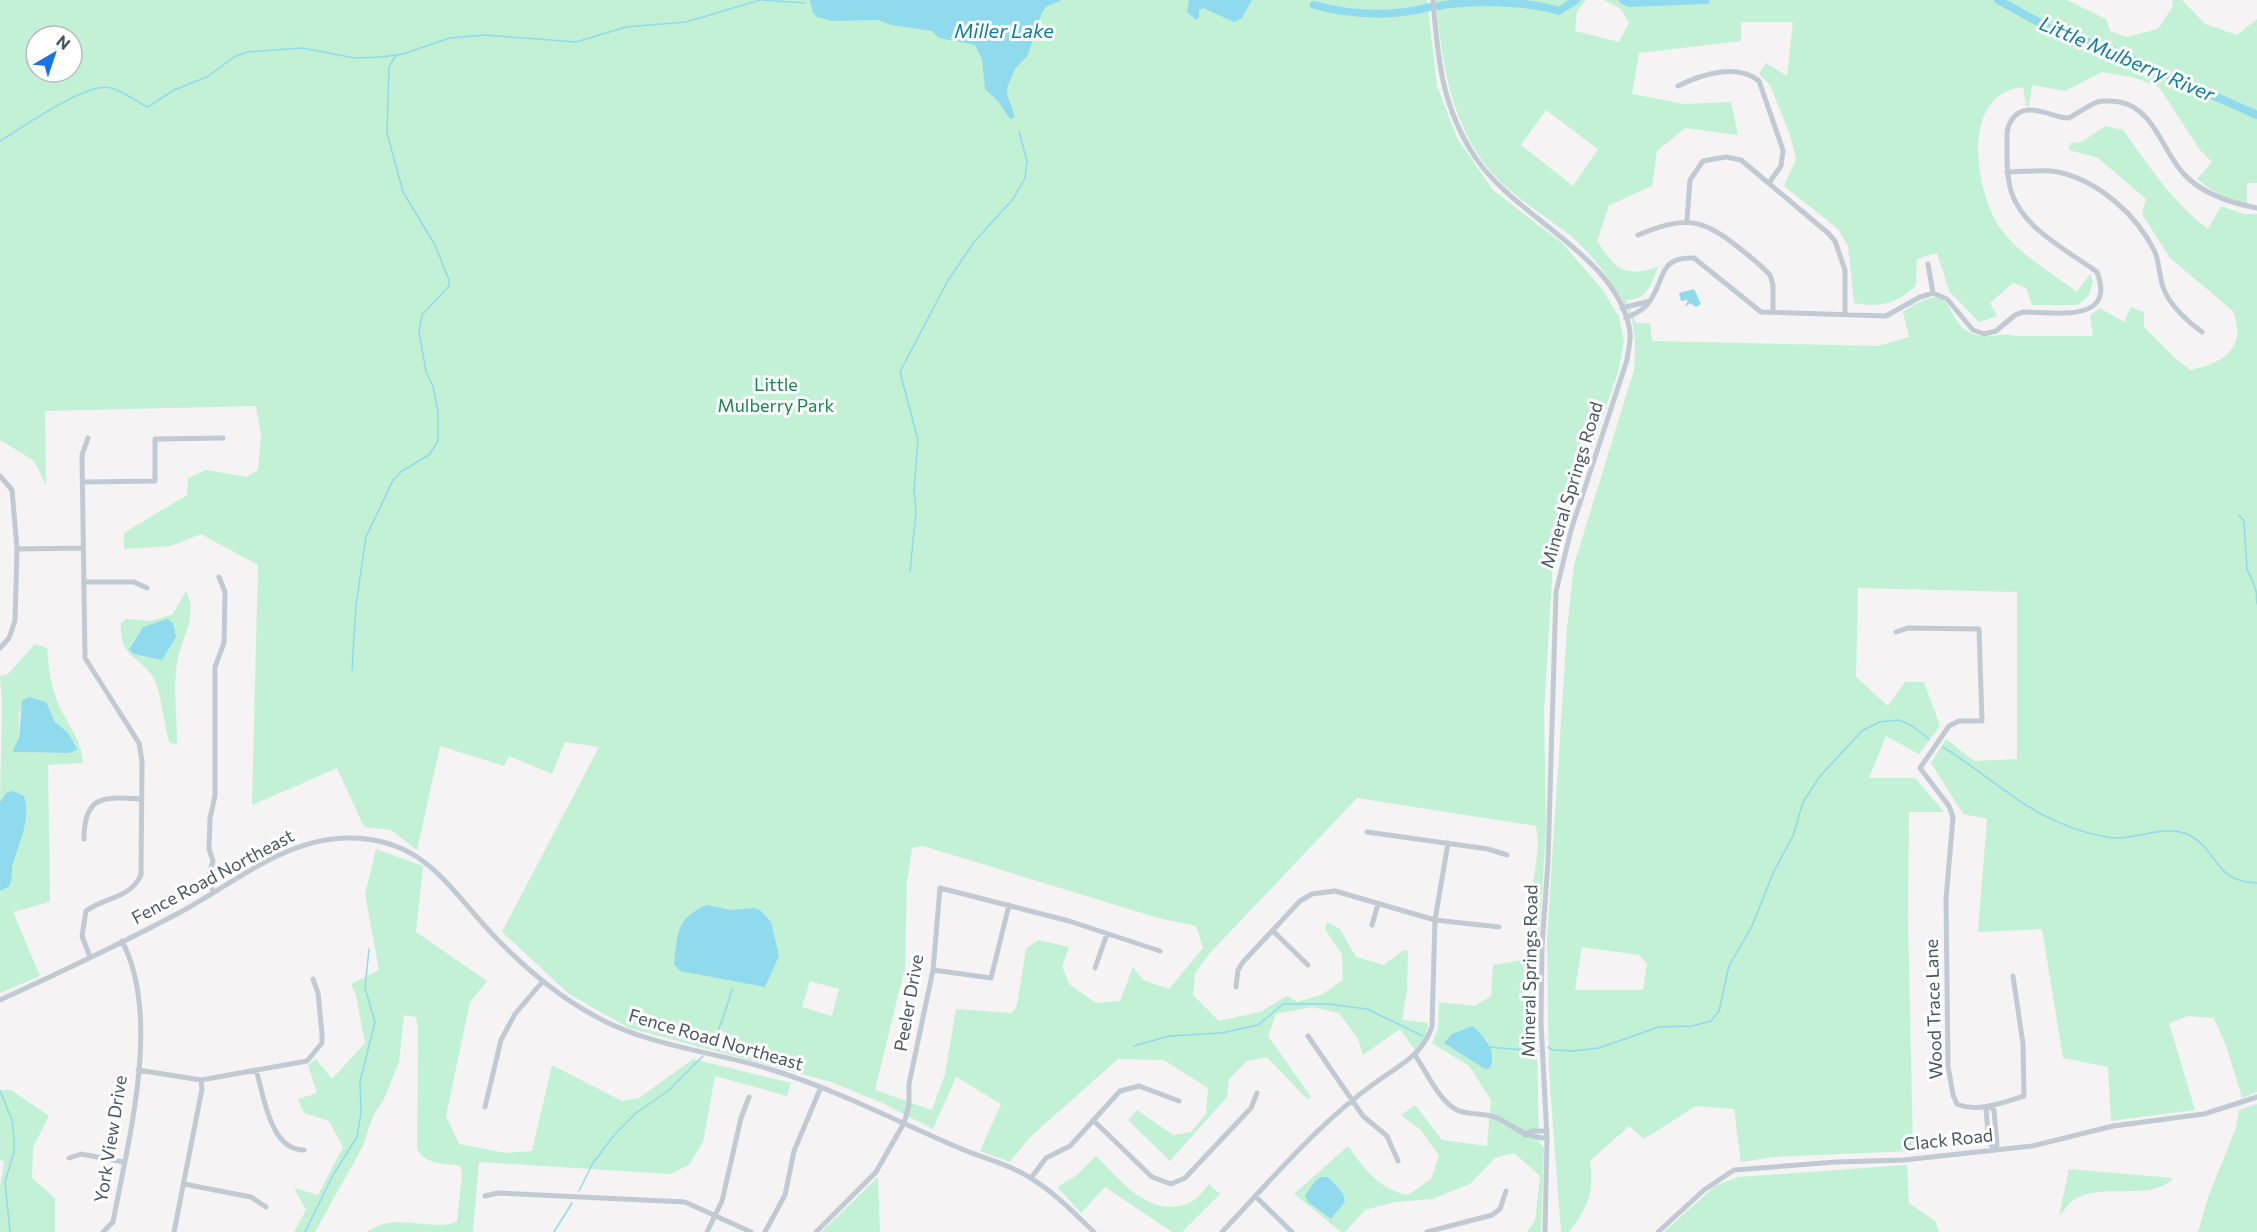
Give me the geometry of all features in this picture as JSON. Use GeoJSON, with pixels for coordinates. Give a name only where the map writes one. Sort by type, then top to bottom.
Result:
{"type":"FeatureCollection","features":[{"type":"Feature","properties":{"kind":"street","name":"Mineral Springs Road"},"geometry":{"type":"LineString","coordinates":[[1432,0],[1443,88],[1452,115],[1471,151],[1503,192],[1580,253],[1602,277],[1622,308],[1630,335],[1627,360],[1570,530],[1556,592],[1541,1023],[1547,1131],[1545,1232]]}},
{"type":"Feature","properties":{"kind":"street"},"geometry":{"type":"LineString","coordinates":[[1678,86],[1692,79],[1739,70],[1759,81],[1783,150],[1781,166],[1769,183]]}},
{"type":"Feature","properties":{"kind":"street"},"geometry":{"type":"LineString","coordinates":[[1626,318],[1643,310],[1650,301],[1665,268],[1671,261],[1680,257],[1694,258],[1761,312],[1886,315],[1920,297],[1933,293],[1947,299],[1973,330],[1984,334],[1996,331],[2015,315],[2023,312],[2081,312],[2097,303],[2102,285],[2097,272],[2027,219],[2017,207],[2007,172],[2007,127],[2020,112],[2037,111],[2056,118],[2069,118],[2099,101],[2114,101],[2139,109],[2183,173],[2192,181],[2227,202],[2257,208]]}},
{"type":"Feature","properties":{"kind":"street"},"geometry":{"type":"LineString","coordinates":[[1687,220],[1690,180],[1702,161],[1726,157],[1741,160],[1835,241],[1845,270],[1845,313]]}},
{"type":"Feature","properties":{"kind":"street"},"geometry":{"type":"LineString","coordinates":[[2007,172],[2057,172],[2085,182],[2129,214],[2155,253],[2165,292],[2189,324],[2202,332]]}},
{"type":"Feature","properties":{"kind":"street"},"geometry":{"type":"LineString","coordinates":[[1638,235],[1674,222],[1687,220],[1708,225],[1763,268],[1773,285],[1773,313]]}},
{"type":"Feature","properties":{"kind":"street"},"geometry":{"type":"LineString","coordinates":[[1928,264],[1933,293]]}},
{"type":"Feature","properties":{"kind":"street"},"geometry":{"type":"LineString","coordinates":[[1622,308],[1650,301]]}},
{"type":"Feature","properties":{"kind":"street"},"geometry":{"type":"LineString","coordinates":[[88,438],[82,455],[84,658],[139,743],[142,799],[141,875],[137,885],[128,893],[94,905],[86,911],[82,936],[90,957]]}},
{"type":"Feature","properties":{"kind":"street"},"geometry":{"type":"LineString","coordinates":[[82,482],[155,481],[155,439],[223,438]]}},
{"type":"Feature","properties":{"kind":"street"},"geometry":{"type":"LineString","coordinates":[[0,476],[12,490],[17,549],[15,621],[9,638],[0,648]]}},
{"type":"Feature","properties":{"kind":"street"},"geometry":{"type":"LineString","coordinates":[[17,549],[83,548]]}},
{"type":"Feature","properties":{"kind":"street"},"geometry":{"type":"LineString","coordinates":[[213,892],[208,877],[213,861],[209,849],[210,818],[215,796],[215,667],[224,643],[225,602],[225,592],[219,577]]}},
{"type":"Feature","properties":{"kind":"street"},"geometry":{"type":"LineString","coordinates":[[84,582],[134,582],[147,588]]}},
{"type":"Feature","properties":{"kind":"street","name":"Wood Trace Lane"},"geometry":{"type":"LineString","coordinates":[[1896,632],[1908,628],[1979,629],[1982,721],[1959,721],[1949,726],[1920,768],[1949,806],[1953,817],[1946,899],[1948,1066],[1953,1095],[1957,1104],[1964,1107],[1990,1106],[2024,1096],[2023,1044],[2013,976]]}},
{"type":"Feature","properties":{"kind":"street"},"geometry":{"type":"LineString","coordinates":[[84,839],[84,818],[90,807],[109,797],[142,799]]}},
{"type":"Feature","properties":{"kind":"street"},"geometry":{"type":"LineString","coordinates":[[1367,832],[1448,843],[1507,855]]}},
{"type":"Feature","properties":{"kind":"street","name":"Fence Road Northeast"},"geometry":{"type":"LineString","coordinates":[[0,1000],[122,941],[279,855],[311,843],[349,838],[390,845],[423,860],[449,881],[493,934],[543,981],[591,1014],[626,1032],[767,1068],[821,1087],[1031,1178],[1060,1200],[1094,1232]]}},
{"type":"Feature","properties":{"kind":"street"},"geometry":{"type":"LineString","coordinates":[[1222,1232],[1336,1112],[1415,1055],[1428,1040],[1432,1026],[1435,920],[1448,843]]}},
{"type":"Feature","properties":{"kind":"street","name":"Peeler Drive"},"geometry":{"type":"LineString","coordinates":[[904,1123],[909,1105],[909,1084],[933,970],[940,888],[1010,904]]}},
{"type":"Feature","properties":{"kind":"street"},"geometry":{"type":"LineString","coordinates":[[1236,987],[1238,970],[1243,962],[1300,901],[1323,891],[1335,891],[1435,920],[1499,927]]}},
{"type":"Feature","properties":{"kind":"street"},"geometry":{"type":"LineString","coordinates":[[933,970],[991,978],[1010,904],[1160,951]]}},
{"type":"Feature","properties":{"kind":"street"},"geometry":{"type":"LineString","coordinates":[[1372,925],[1378,904]]}},
{"type":"Feature","properties":{"kind":"street"},"geometry":{"type":"LineString","coordinates":[[1273,931],[1308,965]]}},
{"type":"Feature","properties":{"kind":"street"},"geometry":{"type":"LineString","coordinates":[[1095,969],[1107,934]]}},
{"type":"Feature","properties":{"kind":"street","name":"York View Drive"},"geometry":{"type":"LineString","coordinates":[[103,1232],[113,1222],[136,1100],[142,1019],[129,955],[122,941]]}},
{"type":"Feature","properties":{"kind":"street"},"geometry":{"type":"LineString","coordinates":[[138,1070],[201,1080],[307,1061],[322,1043],[318,993],[313,979]]}},
{"type":"Feature","properties":{"kind":"street"},"geometry":{"type":"LineString","coordinates":[[485,1107],[504,1032],[515,1014],[543,981]]}},
{"type":"Feature","properties":{"kind":"street"},"geometry":{"type":"LineString","coordinates":[[1308,1036],[1363,1116],[1387,1136],[1398,1161]]}},
{"type":"Feature","properties":{"kind":"street"},"geometry":{"type":"LineString","coordinates":[[1415,1055],[1446,1102],[1457,1110],[1490,1114],[1532,1138],[1547,1138]]}},
{"type":"Feature","properties":{"kind":"street"},"geometry":{"type":"LineString","coordinates":[[256,1070],[274,1128],[280,1139],[295,1150],[304,1150]]}},
{"type":"Feature","properties":{"kind":"street"},"geometry":{"type":"LineString","coordinates":[[174,1232],[202,1089],[201,1080]]}},
{"type":"Feature","properties":{"kind":"street"},"geometry":{"type":"LineString","coordinates":[[1031,1178],[1046,1158],[1070,1146],[1120,1091],[1139,1086],[1179,1101]]}},
{"type":"Feature","properties":{"kind":"street"},"geometry":{"type":"LineString","coordinates":[[765,1232],[783,1202],[794,1151],[821,1087]]}},
{"type":"Feature","properties":{"kind":"street"},"geometry":{"type":"LineString","coordinates":[[1093,1120],[1152,1177],[1171,1184],[1185,1178],[1251,1108],[1257,1093]]}},
{"type":"Feature","properties":{"kind":"street"},"geometry":{"type":"LineString","coordinates":[[706,1232],[724,1194],[741,1118],[749,1097]]}},
{"type":"Feature","properties":{"kind":"street","name":"Clack Road"},"geometry":{"type":"LineString","coordinates":[[1658,1232],[1704,1190],[1734,1170],[1836,1162],[1904,1160],[2032,1146],[2124,1124],[2193,1116],[2232,1107],[2257,1097]]}},
{"type":"Feature","properties":{"kind":"street"},"geometry":{"type":"LineString","coordinates":[[1990,1106],[1994,1110],[1997,1145],[1995,1150]]}},
{"type":"Feature","properties":{"kind":"street"},"geometry":{"type":"LineString","coordinates":[[816,1232],[876,1172],[904,1123]]}},
{"type":"Feature","properties":{"kind":"street"},"geometry":{"type":"LineString","coordinates":[[1526,1134],[1531,1131],[1547,1131]]}},
{"type":"Feature","properties":{"kind":"street"},"geometry":{"type":"LineString","coordinates":[[69,1158],[81,1155],[124,1162]]}},
{"type":"Feature","properties":{"kind":"street"},"geometry":{"type":"LineString","coordinates":[[184,1184],[250,1197],[266,1207]]}},
{"type":"Feature","properties":{"kind":"street"},"geometry":{"type":"LineString","coordinates":[[1427,1232],[1492,1215],[1500,1209],[1506,1191]]}},
{"type":"Feature","properties":{"kind":"street"},"geometry":{"type":"LineString","coordinates":[[485,1196],[498,1193],[685,1202],[751,1232]]}},
{"type":"Feature","properties":{"kind":"street"},"geometry":{"type":"LineString","coordinates":[[1255,1196],[1292,1232]]}},
{"type":"Feature","properties":{"kind":"green space","name":"Little Mulberry Park"},"geometry":{"type":"Polygon","coordinates":[[[0,0],[1427,0],[1437,86],[1457,138],[1493,190],[1563,244],[1602,289],[1619,317],[1624,342],[1618,372],[1553,562],[1544,712],[1546,827],[1536,992],[1539,1142],[1544,1147],[1541,1232],[1527,1232],[1535,1221],[1540,1176],[1514,1153],[1495,1158],[1471,1183],[1433,1199],[1395,1202],[1365,1210],[1345,1232],[1341,1232],[1294,1194],[1348,1146],[1374,1177],[1398,1192],[1408,1195],[1431,1179],[1439,1156],[1421,1130],[1401,1115],[1415,1105],[1442,1140],[1487,1146],[1491,1100],[1469,1066],[1432,1043],[1438,1029],[1439,1002],[1475,1006],[1491,996],[1493,965],[1529,959],[1531,948],[1530,902],[1538,848],[1536,826],[1357,798],[1209,954],[1195,973],[1193,995],[1219,1021],[1260,1012],[1287,996],[1297,1002],[1321,995],[1343,980],[1342,955],[1325,929],[1327,922],[1340,929],[1356,957],[1384,965],[1404,950],[1408,951],[1407,990],[1402,1020],[1428,1023],[1425,1038],[1415,1050],[1400,1029],[1363,1055],[1358,1039],[1339,1013],[1312,1007],[1276,1014],[1268,1036],[1311,1097],[1308,1100],[1267,1057],[1247,1061],[1229,1079],[1227,1097],[1170,1161],[1128,1120],[1137,1110],[1173,1135],[1191,1132],[1206,1114],[1208,1088],[1164,1060],[1118,1059],[1030,1137],[1010,1162],[980,1151],[1001,1104],[956,1077],[933,1129],[882,1103],[831,1082],[629,1028],[569,994],[502,932],[599,747],[565,742],[552,774],[509,756],[504,766],[440,746],[417,850],[391,830],[364,827],[337,768],[252,805],[258,565],[201,534],[171,546],[124,549],[124,533],[187,495],[188,478],[206,470],[247,477],[258,470],[261,436],[256,406],[45,411],[46,485],[34,461],[0,440],[0,0]],[[923,846],[912,848],[907,881],[905,967],[875,1090],[932,1110],[945,1074],[956,1009],[1012,1013],[1017,1005],[1026,949],[1038,940],[1069,947],[1062,966],[1069,984],[1096,1003],[1120,1001],[1133,967],[1143,980],[1169,989],[1203,948],[1196,926],[1158,918],[923,846]],[[810,981],[802,1007],[832,1016],[839,989],[810,981]],[[1487,1039],[1445,1042],[1485,1069],[1491,1057],[1487,1039]],[[1328,1178],[1315,1181],[1306,1196],[1331,1219],[1345,1202],[1343,1193],[1328,1178]]]}},
{"type":"Feature","properties":{"kind":"green space"},"geometry":{"type":"Polygon","coordinates":[[[1436,0],[1586,0],[1577,11],[1575,31],[1619,42],[1629,23],[1621,9],[1604,0],[2067,0],[2106,19],[2110,31],[2126,37],[2158,29],[2173,6],[2172,0],[2182,0],[2205,24],[2237,35],[2257,19],[2257,183],[2247,183],[2247,204],[2223,198],[2197,179],[2212,162],[2200,150],[2159,87],[2132,77],[2102,72],[2065,91],[2032,85],[2029,106],[2026,106],[2023,87],[2004,93],[1990,105],[1982,121],[1979,161],[1987,201],[1994,218],[2001,230],[2020,250],[2077,292],[2090,274],[2093,281],[2089,295],[2078,305],[2032,305],[2026,288],[2013,283],[1990,303],[1997,316],[1979,322],[1949,291],[1937,253],[1917,259],[1916,285],[1902,297],[1879,305],[1854,303],[1848,246],[1838,229],[1784,186],[1796,159],[1790,135],[1770,85],[1759,74],[1766,63],[1787,76],[1793,22],[1741,22],[1741,41],[1639,53],[1632,94],[1684,104],[1731,102],[1738,135],[1685,128],[1657,151],[1652,186],[1609,205],[1597,241],[1615,264],[1622,269],[1636,272],[1658,267],[1644,294],[1626,300],[1636,323],[1650,323],[1652,341],[1878,346],[1909,337],[1903,312],[1921,301],[1934,297],[1942,299],[1964,329],[1975,335],[2093,336],[2090,315],[2100,308],[2124,322],[2131,307],[2144,312],[2144,327],[2177,360],[2191,370],[2213,363],[2230,352],[2237,335],[2237,324],[2233,311],[2170,258],[2142,214],[2146,199],[2098,158],[2069,150],[2070,143],[2082,142],[2105,126],[2123,130],[2172,195],[2208,229],[2221,206],[2244,214],[2257,214],[2257,1092],[2242,1098],[2227,1048],[2214,1018],[2188,1016],[2169,1023],[2195,1110],[2111,1121],[2108,1067],[2063,1058],[2042,929],[1978,932],[1987,819],[1963,814],[1931,763],[1946,739],[1974,761],[2017,759],[2017,592],[1858,588],[1856,677],[1888,706],[1905,682],[1924,682],[1940,726],[1919,754],[1886,736],[1869,778],[1915,778],[1944,812],[1909,812],[1908,919],[1913,1151],[1773,1157],[1741,1162],[1734,1109],[1696,1106],[1644,1139],[1629,1126],[1590,1161],[1591,1182],[1585,1207],[1569,1232],[1561,1232],[1549,1073],[1547,939],[1567,628],[1574,565],[1634,370],[1635,336],[1624,302],[1608,277],[1589,254],[1571,236],[1510,190],[1479,156],[1468,138],[1453,100],[1436,0]],[[1546,110],[1521,145],[1573,186],[1598,149],[1546,110]],[[1582,947],[1575,990],[1643,990],[1647,964],[1639,955],[1582,947]]]}},
{"type":"Feature","properties":{"kind":"green space"},"geometry":{"type":"Polygon","coordinates":[[[186,591],[191,610],[177,663],[175,693],[177,744],[170,743],[155,680],[125,648],[121,634],[121,623],[127,619],[151,621],[173,614],[186,591]],[[143,627],[129,647],[138,654],[162,659],[176,637],[143,627]]]}},
{"type":"Feature","properties":{"kind":"green space"},"geometry":{"type":"Polygon","coordinates":[[[35,644],[47,648],[53,690],[77,739],[83,763],[48,765],[50,902],[13,912],[40,976],[0,993],[0,891],[9,887],[27,813],[24,796],[6,793],[0,802],[2,703],[0,676],[8,674],[35,644]],[[48,706],[22,707],[19,715],[19,738],[14,752],[69,753],[78,750],[50,713],[48,706]]]}},
{"type":"Feature","properties":{"kind":"green space"},"geometry":{"type":"Polygon","coordinates":[[[376,849],[423,866],[416,932],[487,981],[470,1002],[446,1116],[459,1144],[506,1153],[532,1151],[552,1065],[622,1101],[639,1098],[693,1059],[791,1083],[787,1096],[715,1076],[703,1142],[689,1165],[670,1174],[479,1162],[473,1232],[367,1232],[389,1223],[435,1225],[457,1222],[462,1175],[460,1166],[430,1161],[417,1149],[418,1029],[416,1017],[404,1015],[399,1062],[384,1099],[373,1116],[363,1146],[315,1232],[294,1232],[306,1210],[294,1188],[318,1195],[343,1147],[329,1121],[304,1113],[298,1099],[317,1093],[308,1065],[316,1059],[332,1079],[365,1043],[356,995],[351,984],[379,970],[365,894],[376,849]]]}},
{"type":"Feature","properties":{"kind":"green space"},"geometry":{"type":"Polygon","coordinates":[[[0,1090],[11,1090],[49,1116],[33,1147],[32,1178],[55,1198],[55,1232],[0,1232],[0,1187],[4,1162],[0,1160],[0,1090]]]}},
{"type":"Feature","properties":{"kind":"green space"},"geometry":{"type":"Polygon","coordinates":[[[2257,1104],[2257,1232],[2198,1232],[2208,1197],[2236,1128],[2239,1110],[2257,1104]]]}},
{"type":"Feature","properties":{"kind":"green space"},"geometry":{"type":"Polygon","coordinates":[[[1096,1156],[1137,1195],[1162,1206],[1175,1207],[1192,1202],[1209,1184],[1220,1194],[1182,1232],[1172,1232],[1105,1187],[1081,1213],[1057,1187],[1077,1175],[1096,1156]]]}},
{"type":"Feature","properties":{"kind":"green space"},"geometry":{"type":"Polygon","coordinates":[[[1907,1165],[1909,1203],[1935,1221],[1939,1232],[1664,1232],[1715,1186],[1738,1177],[1907,1165]]]}},
{"type":"Feature","properties":{"kind":"green space"},"geometry":{"type":"Polygon","coordinates":[[[2069,1169],[2173,1178],[2164,1185],[2152,1189],[2096,1192],[2082,1196],[2071,1202],[2059,1216],[2069,1169]]]}},
{"type":"Feature","properties":{"kind":"green space"},"geometry":{"type":"Polygon","coordinates":[[[878,1177],[880,1232],[821,1232],[878,1177]]]}},
{"type":"Feature","properties":{"kind":"water","name":"Miller Lake"},"geometry":{"type":"Polygon","coordinates":[[[810,0],[1062,0],[1046,7],[1042,12],[1028,55],[1015,69],[1008,85],[1007,94],[1015,117],[1010,119],[998,101],[985,89],[982,59],[975,45],[939,38],[932,31],[891,25],[878,20],[833,21],[817,17],[813,13],[810,0]]]}},
{"type":"Feature","properties":{"kind":"water"},"geometry":{"type":"Polygon","coordinates":[[[1189,0],[1252,0],[1242,18],[1234,22],[1203,8],[1199,10],[1199,17],[1196,20],[1187,12],[1189,0]]]}},
{"type":"Feature","properties":{"kind":"water"},"geometry":{"type":"Polygon","coordinates":[[[1694,289],[1701,304],[1696,307],[1690,303],[1685,307],[1688,300],[1681,301],[1679,293],[1694,289]]]}},
{"type":"Feature","properties":{"kind":"water"},"geometry":{"type":"Polygon","coordinates":[[[167,619],[173,623],[176,637],[162,660],[134,654],[129,649],[143,627],[167,619]]]}},
{"type":"Feature","properties":{"kind":"water"},"geometry":{"type":"Polygon","coordinates":[[[29,697],[46,702],[55,722],[68,733],[78,750],[69,753],[14,752],[19,738],[22,701],[29,697]]]}},
{"type":"Feature","properties":{"kind":"water"},"geometry":{"type":"Polygon","coordinates":[[[13,791],[24,796],[26,821],[13,864],[9,887],[0,891],[0,802],[6,793],[13,791]]]}},
{"type":"Feature","properties":{"kind":"water"},"geometry":{"type":"Polygon","coordinates":[[[707,905],[731,910],[754,908],[760,910],[771,922],[779,956],[765,987],[680,971],[674,964],[680,928],[689,916],[707,905]]]}},
{"type":"Feature","properties":{"kind":"water"},"geometry":{"type":"Polygon","coordinates":[[[1472,1026],[1485,1039],[1491,1050],[1490,1068],[1485,1069],[1444,1043],[1452,1034],[1472,1026]]]}},
{"type":"Feature","properties":{"kind":"water"},"geometry":{"type":"Polygon","coordinates":[[[1321,1177],[1328,1177],[1343,1193],[1345,1202],[1331,1219],[1308,1202],[1305,1196],[1315,1181],[1321,1177]]]}},
{"type":"Feature","properties":{"kind":"waterway"},"geometry":{"type":"LineString","coordinates":[[0,141],[71,98],[100,88],[116,89],[148,107],[174,90],[207,77],[234,57],[247,52],[302,48],[355,58],[381,57],[403,54],[450,38],[485,35],[576,42],[626,27],[686,22],[760,0]]}},
{"type":"Feature","properties":{"kind":"waterway"},"geometry":{"type":"LineString","coordinates":[[762,0],[805,3]]}},
{"type":"Feature","properties":{"kind":"waterway","name":"Little Mulberry River"},"geometry":{"type":"LineString","coordinates":[[1439,6],[1499,2],[1532,5],[1559,11],[1576,0]]}},
{"type":"Feature","properties":{"kind":"waterway","name":"Little Mulberry River"},"geometry":{"type":"LineString","coordinates":[[1623,0],[1629,3],[1706,0]]}},
{"type":"Feature","properties":{"kind":"waterway","name":"Little Mulberry River"},"geometry":{"type":"LineString","coordinates":[[1998,0],[2053,30],[2111,50],[2257,115]]}},
{"type":"Feature","properties":{"kind":"waterway","name":"Little Mulberry River"},"geometry":{"type":"LineString","coordinates":[[1314,5],[1372,14],[1430,7]]}},
{"type":"Feature","properties":{"kind":"waterway"},"geometry":{"type":"LineString","coordinates":[[352,670],[356,605],[366,537],[393,480],[402,471],[429,455],[438,441],[438,412],[433,386],[426,372],[419,331],[422,315],[449,286],[449,280],[435,245],[403,192],[387,133],[389,67],[396,55]]}},
{"type":"Feature","properties":{"kind":"waterway"},"geometry":{"type":"LineString","coordinates":[[910,571],[916,512],[914,490],[918,440],[900,372],[947,282],[974,242],[1013,199],[1025,178],[1027,161],[1019,131]]}},
{"type":"Feature","properties":{"kind":"waterway"},"geometry":{"type":"LineString","coordinates":[[2239,515],[2244,521],[2247,569],[2256,590],[2257,604]]}},
{"type":"Feature","properties":{"kind":"waterway"},"geometry":{"type":"LineString","coordinates":[[1548,1047],[1553,1050],[1573,1051],[1599,1048],[1659,1027],[1692,1026],[1711,1021],[1719,1011],[1729,966],[1752,926],[1774,871],[1793,836],[1803,802],[1821,775],[1862,731],[1879,722],[1899,720],[1911,725],[1929,739]]}},
{"type":"Feature","properties":{"kind":"waterway"},"geometry":{"type":"LineString","coordinates":[[1943,747],[2020,801],[2059,823],[2081,831],[2117,838],[2159,832],[2180,832],[2199,841],[2217,864],[2232,877],[2257,883]]}},
{"type":"Feature","properties":{"kind":"waterway"},"geometry":{"type":"LineString","coordinates":[[305,1232],[333,1175],[357,1137],[361,1113],[360,1082],[375,1022],[365,988],[369,949]]}},
{"type":"Feature","properties":{"kind":"waterway"},"geometry":{"type":"LineString","coordinates":[[709,1046],[720,1026],[732,989]]}},
{"type":"Feature","properties":{"kind":"waterway"},"geometry":{"type":"LineString","coordinates":[[1134,1046],[1169,1036],[1221,1033],[1258,1025],[1283,1004],[1328,1004],[1367,1009],[1423,1036]]}},
{"type":"Feature","properties":{"kind":"waterway"},"geometry":{"type":"LineString","coordinates":[[1488,1047],[1538,1051]]}},
{"type":"Feature","properties":{"kind":"waterway"},"geometry":{"type":"LineString","coordinates":[[579,1191],[593,1163],[614,1135],[636,1113],[668,1091],[703,1056]]}},
{"type":"Feature","properties":{"kind":"waterway"},"geometry":{"type":"LineString","coordinates":[[0,1091],[12,1120],[14,1136],[14,1152],[5,1182],[10,1232]]}},
{"type":"Feature","properties":{"kind":"waterway"},"geometry":{"type":"LineString","coordinates":[[554,1232],[572,1203]]}}]}
